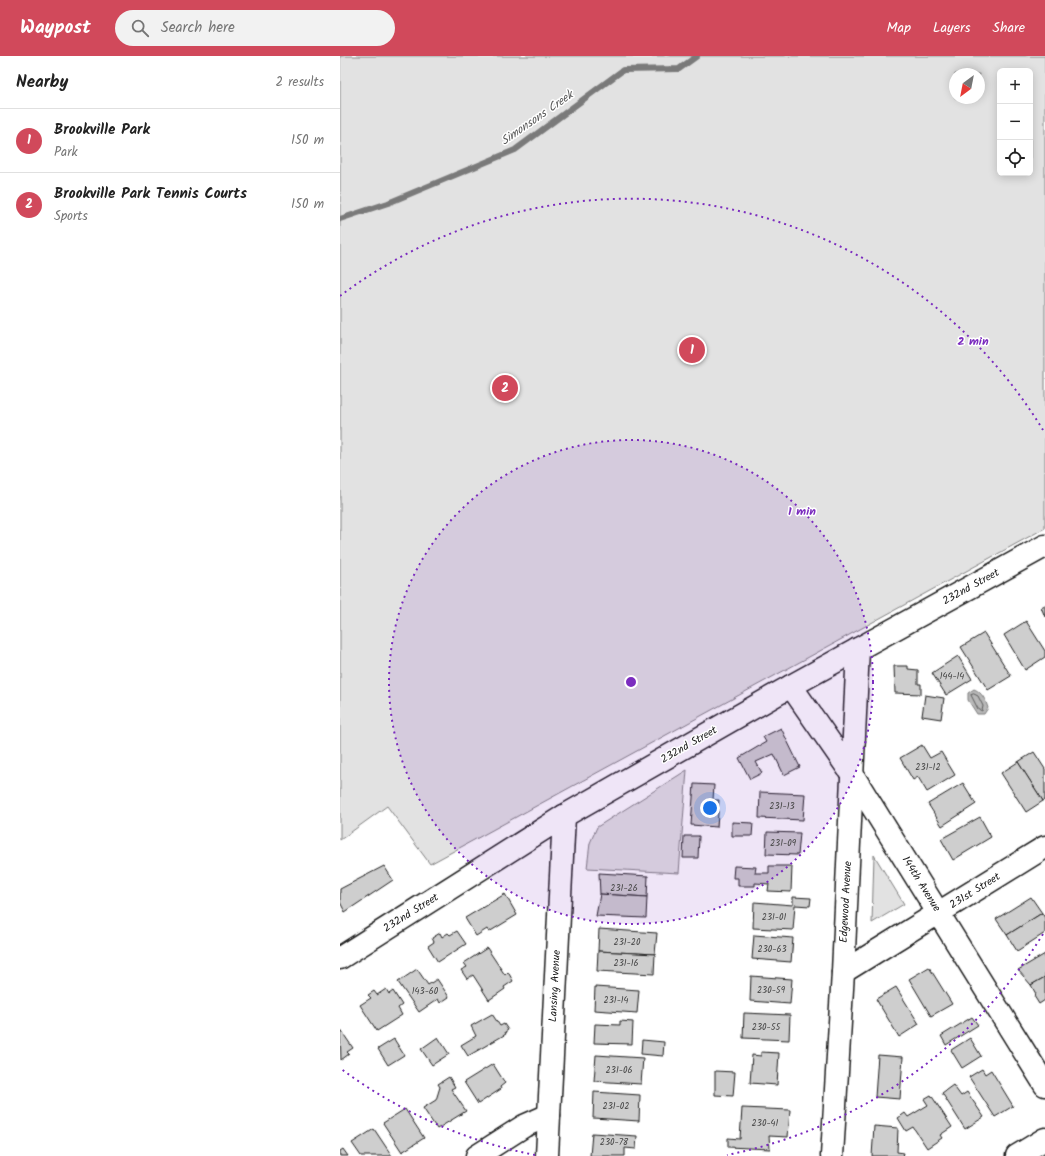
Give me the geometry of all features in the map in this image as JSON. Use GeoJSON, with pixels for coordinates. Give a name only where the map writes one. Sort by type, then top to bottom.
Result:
{"type":"FeatureCollection","features":[{"type":"Feature","properties":{"kind":"street","name":"232nd Street"},"geometry":{"type":"LineString","coordinates":[[340,958],[564,816],[791,686],[1045,546]]}},
{"type":"Feature","properties":{"kind":"street","name":"Edgewood Avenue"},"geometry":{"type":"LineString","coordinates":[[832,1156],[843,972],[858,649]]}},
{"type":"Feature","properties":{"kind":"street","name":"144th Avenue"},"geometry":{"type":"LineString","coordinates":[[791,686],[852,774],[1045,1085]]}},
{"type":"Feature","properties":{"kind":"street","name":"Lansing Avenue"},"geometry":{"type":"LineString","coordinates":[[546,1156],[564,816]]}},
{"type":"Feature","properties":{"kind":"street","name":"231st Street"},"geometry":{"type":"LineString","coordinates":[[843,972],[1045,847]]}},
{"type":"Feature","properties":{"kind":"street"},"geometry":{"type":"LineString","coordinates":[[477,1156],[524,1126],[549,1115]]}},
{"type":"Feature","properties":{"kind":"street"},"geometry":{"type":"LineString","coordinates":[[1017,1156],[1045,1140]]}},
{"type":"Feature","properties":{"kind":"shaded area"},"geometry":{"type":"Polygon","coordinates":[[[340,56],[1045,56],[1045,528],[430,864],[387,806],[340,840],[340,56]]]}},
{"type":"Feature","properties":{"kind":"shaded area"},"geometry":{"type":"Polygon","coordinates":[[[687,770],[679,873],[587,868],[590,843],[597,827],[687,770]]]}},
{"type":"Feature","properties":{"kind":"shaded area"},"geometry":{"type":"Polygon","coordinates":[[[874,855],[904,904],[872,923],[874,855]]]}},
{"type":"Feature","properties":{"kind":"water"},"geometry":{"type":"Polygon","coordinates":[[[974,689],[981,694],[986,702],[988,708],[984,714],[977,714],[968,700],[968,693],[974,689]]]}},
{"type":"Feature","properties":{"kind":"building"},"geometry":{"type":"Polygon","coordinates":[[[1045,605],[1045,617],[1041,607],[1045,605]]]}},
{"type":"Feature","properties":{"kind":"building"},"geometry":{"type":"Polygon","coordinates":[[[1026,621],[1045,651],[1045,657],[1025,670],[1004,635],[1026,621]]]}},
{"type":"Feature","properties":{"kind":"building"},"geometry":{"type":"Polygon","coordinates":[[[984,633],[1011,676],[988,690],[961,647],[984,633]]]}},
{"type":"Feature","properties":{"kind":"building"},"geometry":{"type":"Polygon","coordinates":[[[958,656],[972,679],[946,695],[932,673],[958,656]]]}},
{"type":"Feature","properties":{"kind":"building"},"geometry":{"type":"Polygon","coordinates":[[[894,666],[908,666],[908,669],[918,670],[918,684],[921,684],[921,694],[895,693],[894,666]]]}},
{"type":"Feature","properties":{"kind":"building"},"geometry":{"type":"Polygon","coordinates":[[[925,695],[944,698],[941,719],[922,716],[925,695]]]}},
{"type":"Feature","properties":{"kind":"building"},"geometry":{"type":"Polygon","coordinates":[[[781,728],[800,767],[784,775],[774,754],[756,762],[762,773],[750,779],[739,758],[766,742],[763,737],[781,728]]]}},
{"type":"Feature","properties":{"kind":"building"},"geometry":{"type":"Polygon","coordinates":[[[922,745],[930,758],[941,752],[955,775],[927,792],[918,777],[913,780],[900,758],[922,745]]]}},
{"type":"Feature","properties":{"kind":"building"},"geometry":{"type":"Polygon","coordinates":[[[1034,752],[1045,769],[1045,800],[1043,801],[1018,762],[1034,752]]]}},
{"type":"Feature","properties":{"kind":"building"},"geometry":{"type":"Polygon","coordinates":[[[1018,762],[1043,801],[1026,812],[1001,773],[1018,762]]]}},
{"type":"Feature","properties":{"kind":"building"},"geometry":{"type":"Polygon","coordinates":[[[963,783],[976,804],[942,826],[928,804],[963,783]]]}},
{"type":"Feature","properties":{"kind":"building"},"geometry":{"type":"Polygon","coordinates":[[[694,784],[714,785],[713,800],[719,800],[717,827],[691,825],[694,784]]]}},
{"type":"Feature","properties":{"kind":"building"},"geometry":{"type":"Polygon","coordinates":[[[760,792],[805,794],[803,820],[759,818],[760,792]]]}},
{"type":"Feature","properties":{"kind":"building"},"geometry":{"type":"Polygon","coordinates":[[[980,817],[991,837],[953,860],[941,839],[980,817]]]}},
{"type":"Feature","properties":{"kind":"building"},"geometry":{"type":"Polygon","coordinates":[[[732,822],[753,823],[752,836],[732,836],[732,822]]]}},
{"type":"Feature","properties":{"kind":"building"},"geometry":{"type":"Polygon","coordinates":[[[767,832],[800,833],[798,855],[766,854],[767,832]]]}},
{"type":"Feature","properties":{"kind":"building"},"geometry":{"type":"Polygon","coordinates":[[[684,836],[699,836],[698,858],[683,858],[684,836]]]}},
{"type":"Feature","properties":{"kind":"building"},"geometry":{"type":"Polygon","coordinates":[[[384,866],[393,880],[345,912],[340,902],[340,889],[384,866]]]}},
{"type":"Feature","properties":{"kind":"building"},"geometry":{"type":"Polygon","coordinates":[[[734,866],[756,867],[755,873],[769,873],[769,866],[792,866],[791,892],[768,891],[769,884],[755,883],[755,886],[738,886],[738,878],[733,878],[734,866]]]}},
{"type":"Feature","properties":{"kind":"building"},"geometry":{"type":"Polygon","coordinates":[[[599,873],[648,876],[647,897],[600,894],[599,873]]]}},
{"type":"Feature","properties":{"kind":"building"},"geometry":{"type":"Polygon","coordinates":[[[505,894],[517,915],[489,932],[487,929],[476,936],[465,918],[505,894]]]}},
{"type":"Feature","properties":{"kind":"building"},"geometry":{"type":"Polygon","coordinates":[[[600,894],[647,897],[646,918],[596,916],[600,894]]]}},
{"type":"Feature","properties":{"kind":"building"},"geometry":{"type":"Polygon","coordinates":[[[793,897],[811,898],[810,906],[795,905],[793,930],[753,928],[754,902],[793,905],[793,897]]]}},
{"type":"Feature","properties":{"kind":"building"},"geometry":{"type":"Polygon","coordinates":[[[1031,897],[1042,913],[1007,935],[996,919],[1031,897]]]}},
{"type":"Feature","properties":{"kind":"building"},"geometry":{"type":"Polygon","coordinates":[[[1042,913],[1045,918],[1045,933],[1017,951],[1007,935],[1042,913]]]}},
{"type":"Feature","properties":{"kind":"building"},"geometry":{"type":"Polygon","coordinates":[[[599,929],[657,933],[655,954],[598,951],[599,929]]]}},
{"type":"Feature","properties":{"kind":"building"},"geometry":{"type":"Polygon","coordinates":[[[457,931],[466,944],[438,962],[428,946],[434,942],[432,938],[440,933],[442,937],[448,933],[450,935],[457,931]]]}},
{"type":"Feature","properties":{"kind":"building"},"geometry":{"type":"Polygon","coordinates":[[[754,935],[793,938],[791,962],[752,959],[754,935]]]}},
{"type":"Feature","properties":{"kind":"building"},"geometry":{"type":"Polygon","coordinates":[[[487,948],[505,975],[508,972],[513,981],[504,987],[505,989],[489,1000],[473,975],[467,979],[461,970],[467,967],[464,963],[487,948]]]}},
{"type":"Feature","properties":{"kind":"building"},"geometry":{"type":"Polygon","coordinates":[[[598,951],[655,954],[654,974],[597,971],[598,951]]]}},
{"type":"Feature","properties":{"kind":"building"},"geometry":{"type":"Polygon","coordinates":[[[1045,954],[1045,977],[1031,985],[1018,970],[1045,954]]]}},
{"type":"Feature","properties":{"kind":"building"},"geometry":{"type":"Polygon","coordinates":[[[929,967],[952,1004],[931,1016],[909,979],[929,967]]]}},
{"type":"Feature","properties":{"kind":"building"},"geometry":{"type":"Polygon","coordinates":[[[417,969],[428,985],[437,979],[449,997],[440,1003],[438,999],[419,1012],[398,982],[417,969]]]}},
{"type":"Feature","properties":{"kind":"building"},"geometry":{"type":"Polygon","coordinates":[[[751,976],[792,979],[790,1004],[750,1001],[751,976]]]}},
{"type":"Feature","properties":{"kind":"building"},"geometry":{"type":"Polygon","coordinates":[[[1045,977],[1045,1000],[1039,1004],[1034,996],[1036,994],[1031,985],[1045,977]]]}},
{"type":"Feature","properties":{"kind":"building"},"geometry":{"type":"Polygon","coordinates":[[[595,987],[639,990],[637,1013],[594,1010],[595,987]]]}},
{"type":"Feature","properties":{"kind":"building"},"geometry":{"type":"Polygon","coordinates":[[[896,987],[919,1024],[899,1037],[876,999],[896,987]]]}},
{"type":"Feature","properties":{"kind":"building"},"geometry":{"type":"Polygon","coordinates":[[[386,989],[389,994],[393,991],[402,1005],[398,1008],[402,1015],[377,1031],[360,1005],[371,998],[368,995],[374,991],[377,995],[386,989]]]}},
{"type":"Feature","properties":{"kind":"building"},"geometry":{"type":"Polygon","coordinates":[[[744,1013],[790,1015],[789,1040],[743,1038],[744,1013]]]}},
{"type":"Feature","properties":{"kind":"building"},"geometry":{"type":"Polygon","coordinates":[[[492,1014],[500,1026],[504,1024],[508,1030],[505,1032],[506,1034],[468,1056],[461,1045],[476,1036],[471,1026],[492,1014]]]}},
{"type":"Feature","properties":{"kind":"building"},"geometry":{"type":"Polygon","coordinates":[[[972,1017],[978,1025],[946,1045],[941,1036],[972,1017]]]}},
{"type":"Feature","properties":{"kind":"building"},"geometry":{"type":"Polygon","coordinates":[[[620,1021],[633,1022],[632,1044],[594,1043],[595,1024],[620,1025],[620,1021]]]}},
{"type":"Feature","properties":{"kind":"building"},"geometry":{"type":"Polygon","coordinates":[[[340,1029],[353,1048],[347,1052],[349,1054],[341,1060],[340,1029]]]}},
{"type":"Feature","properties":{"kind":"building"},"geometry":{"type":"Polygon","coordinates":[[[438,1037],[449,1054],[432,1065],[421,1049],[438,1037]]]}},
{"type":"Feature","properties":{"kind":"building"},"geometry":{"type":"Polygon","coordinates":[[[970,1038],[981,1056],[962,1068],[951,1050],[970,1038]]]}},
{"type":"Feature","properties":{"kind":"building"},"geometry":{"type":"Polygon","coordinates":[[[394,1039],[404,1055],[388,1065],[378,1049],[394,1039]]]}},
{"type":"Feature","properties":{"kind":"building"},"geometry":{"type":"Polygon","coordinates":[[[642,1040],[664,1042],[663,1056],[641,1054],[642,1040]]]}},
{"type":"Feature","properties":{"kind":"building"},"geometry":{"type":"Polygon","coordinates":[[[761,1052],[779,1053],[777,1085],[750,1083],[752,1055],[761,1056],[761,1052]]]}},
{"type":"Feature","properties":{"kind":"building"},"geometry":{"type":"Polygon","coordinates":[[[596,1055],[643,1058],[641,1084],[594,1081],[596,1055]]]}},
{"type":"Feature","properties":{"kind":"building"},"geometry":{"type":"Polygon","coordinates":[[[878,1055],[903,1057],[900,1099],[875,1097],[878,1055]]]}},
{"type":"Feature","properties":{"kind":"building"},"geometry":{"type":"Polygon","coordinates":[[[493,1064],[505,1083],[500,1087],[501,1089],[478,1104],[464,1082],[493,1064]]]}},
{"type":"Feature","properties":{"kind":"building"},"geometry":{"type":"Polygon","coordinates":[[[982,1069],[985,1074],[991,1070],[1013,1106],[995,1117],[969,1077],[982,1069]]]}},
{"type":"Feature","properties":{"kind":"building"},"geometry":{"type":"Polygon","coordinates":[[[715,1071],[735,1072],[733,1096],[715,1095],[715,1071]]]}},
{"type":"Feature","properties":{"kind":"building"},"geometry":{"type":"Polygon","coordinates":[[[449,1077],[455,1087],[451,1089],[466,1111],[437,1129],[423,1108],[436,1100],[440,1087],[438,1084],[449,1077]]]}},
{"type":"Feature","properties":{"kind":"building"},"geometry":{"type":"Polygon","coordinates":[[[953,1085],[961,1096],[967,1092],[984,1117],[965,1129],[942,1093],[953,1085]]]}},
{"type":"Feature","properties":{"kind":"building"},"geometry":{"type":"Polygon","coordinates":[[[594,1092],[640,1095],[639,1121],[593,1118],[594,1092]]]}},
{"type":"Feature","properties":{"kind":"building"},"geometry":{"type":"Polygon","coordinates":[[[931,1095],[952,1127],[940,1135],[942,1138],[927,1148],[913,1127],[906,1131],[898,1118],[905,1113],[908,1117],[928,1105],[924,1099],[931,1095]]]}},
{"type":"Feature","properties":{"kind":"building"},"geometry":{"type":"Polygon","coordinates":[[[742,1108],[790,1110],[788,1137],[769,1136],[770,1149],[728,1147],[728,1138],[740,1139],[742,1108]]]}},
{"type":"Feature","properties":{"kind":"building"},"geometry":{"type":"Polygon","coordinates":[[[405,1109],[424,1138],[402,1152],[383,1123],[405,1109]]]}},
{"type":"Feature","properties":{"kind":"building"},"geometry":{"type":"Polygon","coordinates":[[[874,1126],[898,1128],[897,1152],[904,1153],[903,1156],[872,1156],[874,1126]]]}},
{"type":"Feature","properties":{"kind":"building"},"geometry":{"type":"Polygon","coordinates":[[[374,1129],[392,1156],[361,1156],[352,1143],[374,1129]]]}},
{"type":"Feature","properties":{"kind":"building"},"geometry":{"type":"Polygon","coordinates":[[[592,1133],[637,1136],[636,1149],[625,1148],[625,1156],[590,1156],[592,1133]]]}},
{"type":"Feature","properties":{"kind":"building"},"geometry":{"type":"Polygon","coordinates":[[[343,1149],[348,1156],[340,1156],[340,1151],[343,1149]]]}},
{"type":"Feature","properties":{"kind":"waterway","name":"Simonsons Creek"},"geometry":{"type":"LineString","coordinates":[[340,219],[388,203],[515,150],[623,70],[679,69],[697,56]]}},
{"type":"Feature","properties":{"kind":"place","name":"Brookville Park"},"geometry":{"type":"Point","coordinates":[692,350]}},
{"type":"Feature","properties":{"kind":"place","name":"Brookville Park Tennis Courts"},"geometry":{"type":"Point","coordinates":[505,388]}}]}
